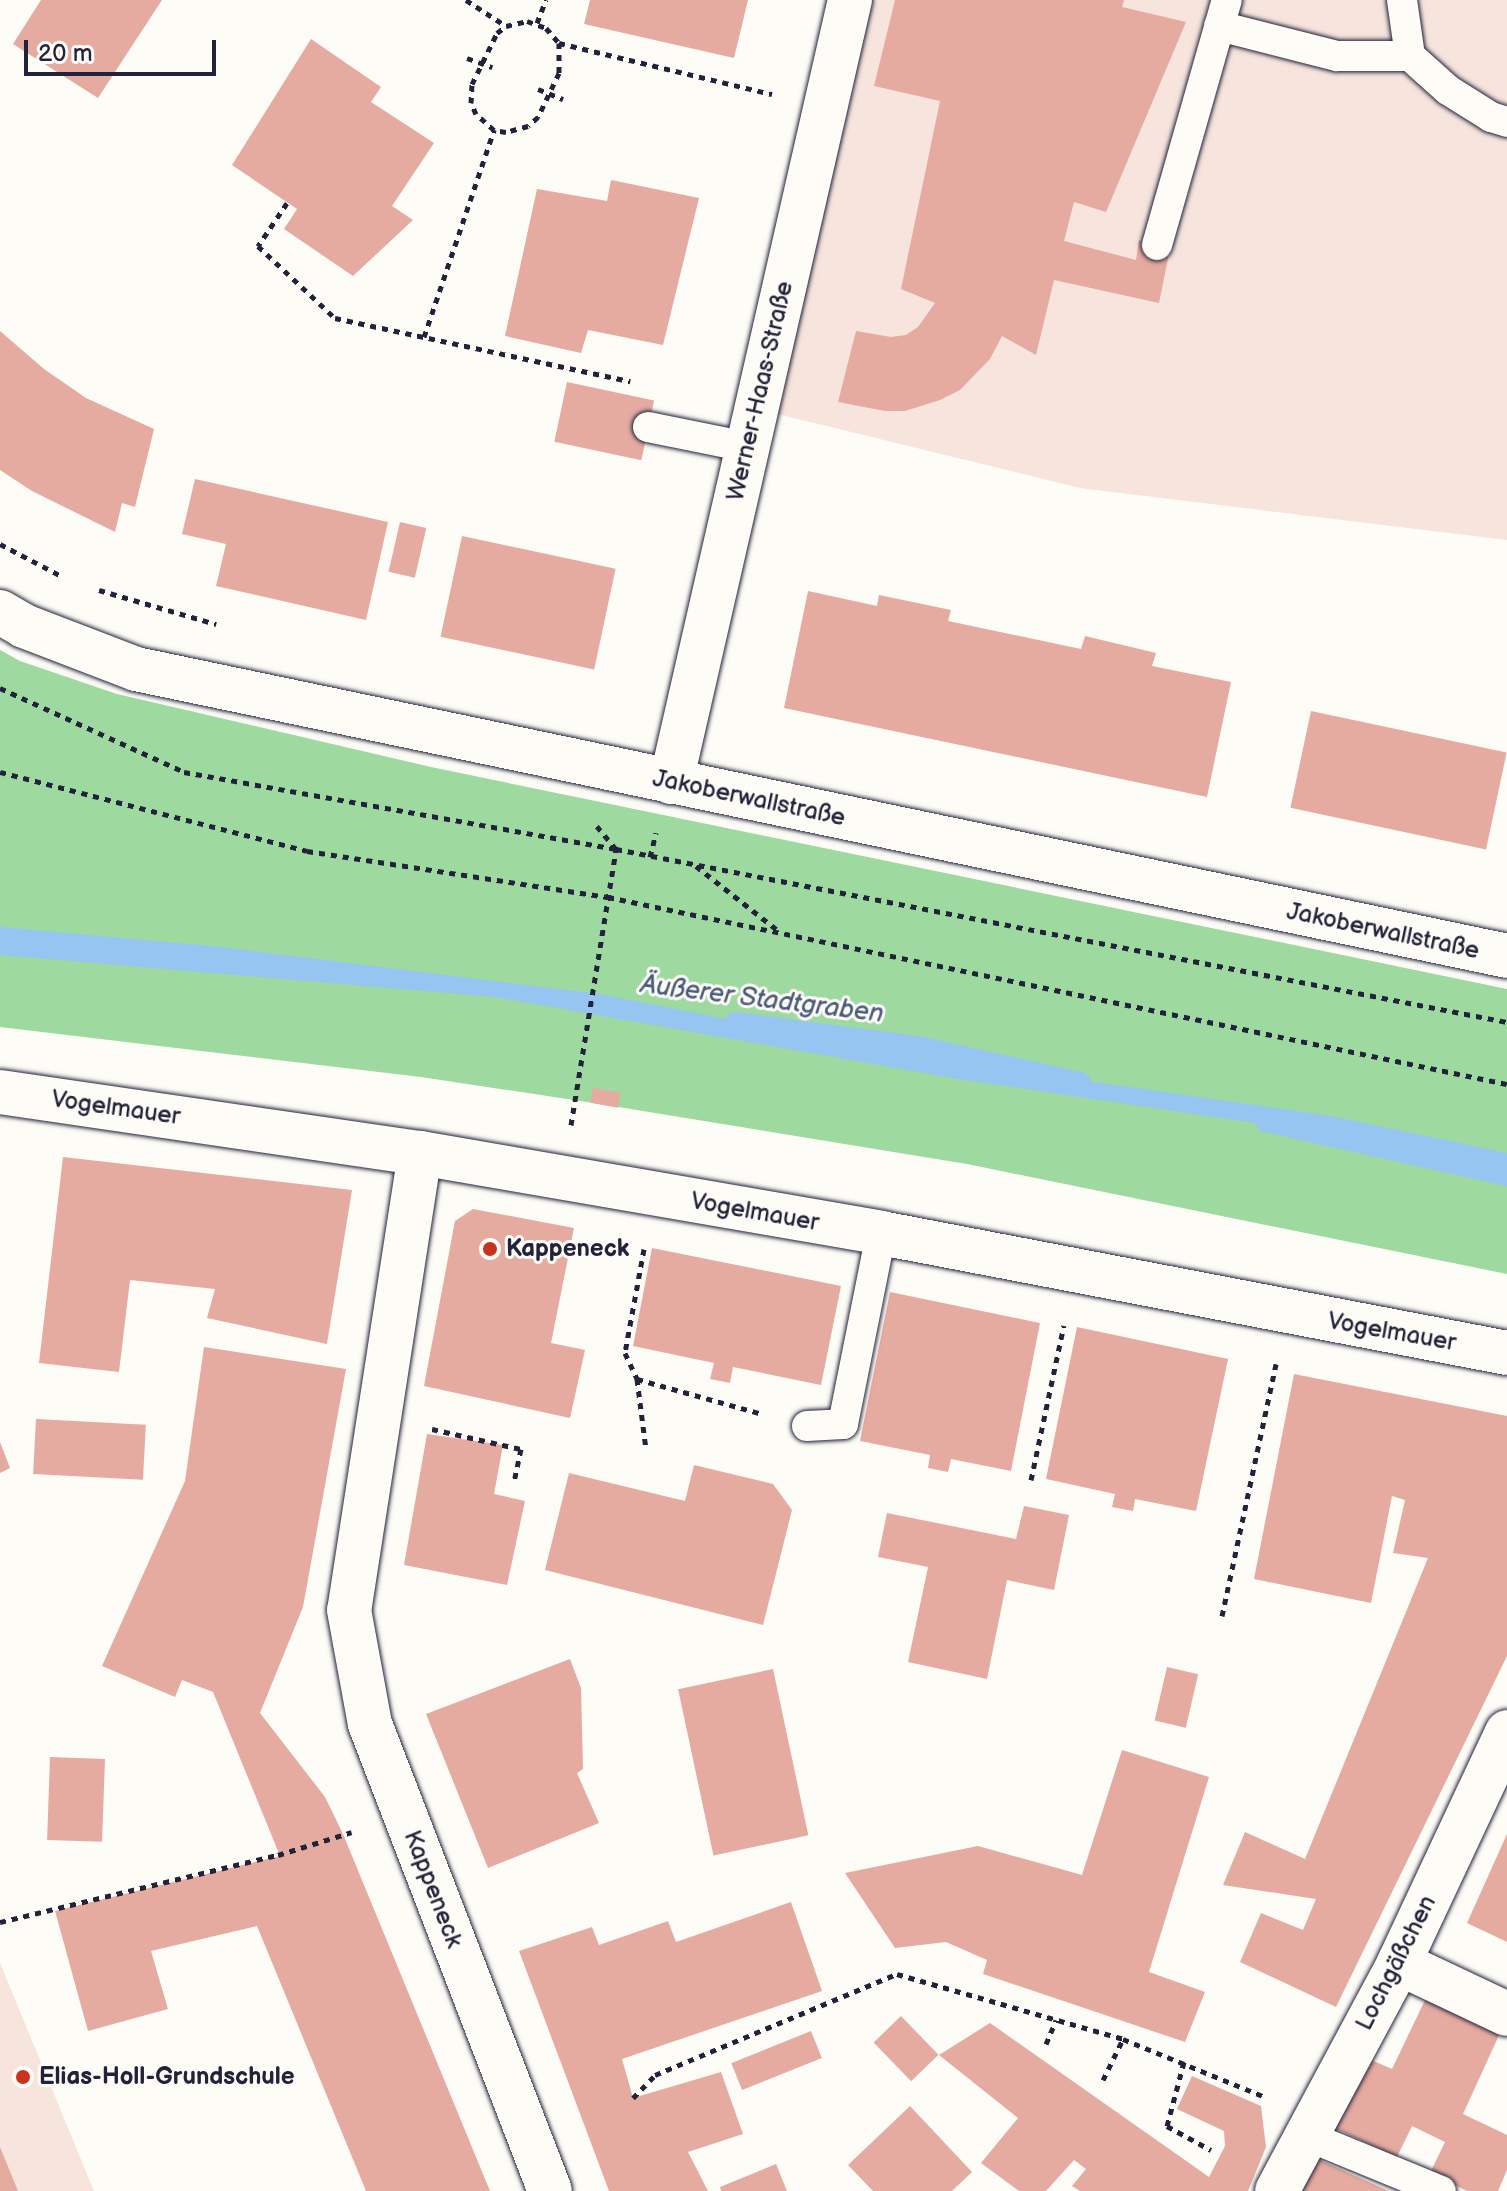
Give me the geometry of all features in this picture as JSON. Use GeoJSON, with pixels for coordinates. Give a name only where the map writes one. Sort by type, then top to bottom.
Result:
{"type":"FeatureCollection","features":[{"type":"Feature","properties":{"kind":"street","name":"Werner-Haas-Straße"},"geometry":{"type":"LineString","coordinates":[[671,782],[850,0]]}},
{"type":"Feature","properties":{"kind":"street","name":"Jakoberwallstraße"},"geometry":{"type":"LineString","coordinates":[[0,612],[24,626],[136,669],[1507,956]]}},
{"type":"Feature","properties":{"kind":"street","name":"Vogelmauer"},"geometry":{"type":"LineString","coordinates":[[0,1092],[420,1153],[881,1233],[1507,1353]]}},
{"type":"Feature","properties":{"kind":"street","name":"Kappeneck"},"geometry":{"type":"LineString","coordinates":[[420,1153],[349,1610],[370,1724],[550,2191]]}},
{"type":"Feature","properties":{"kind":"street","name":"Lochgäßchen"},"geometry":{"type":"LineString","coordinates":[[1277,2191],[1399,1963],[1507,1732]]}},
{"type":"Feature","properties":{"kind":"street"},"geometry":{"type":"LineString","coordinates":[[1399,1963],[1507,2014]]}},
{"type":"Feature","properties":{"kind":"lane"},"geometry":{"type":"LineString","coordinates":[[1402,0],[1410,56],[1448,90],[1491,117],[1507,122]]}},
{"type":"Feature","properties":{"kind":"lane"},"geometry":{"type":"LineString","coordinates":[[1157,245],[1223,13],[1337,56],[1410,56]]}},
{"type":"Feature","properties":{"kind":"lane"},"geometry":{"type":"LineString","coordinates":[[648,427],[747,447]]}},
{"type":"Feature","properties":{"kind":"lane"},"geometry":{"type":"LineString","coordinates":[[807,1426],[843,1424],[881,1233]]}},
{"type":"Feature","properties":{"kind":"lane"},"geometry":{"type":"LineString","coordinates":[[1310,2126],[1441,2191]]}},
{"type":"Feature","properties":{"kind":"path"},"geometry":{"type":"LineString","coordinates":[[466,0],[506,26]]}},
{"type":"Feature","properties":{"kind":"path"},"geometry":{"type":"LineString","coordinates":[[537,23],[546,0]]}},
{"type":"Feature","properties":{"kind":"path"},"geometry":{"type":"LineString","coordinates":[[527,21],[537,23],[559,43],[562,63],[538,117],[528,126],[506,132],[494,130],[484,123],[471,103],[471,91],[481,64],[490,43],[506,26],[527,21]]}},
{"type":"Feature","properties":{"kind":"path"},"geometry":{"type":"LineString","coordinates":[[559,43],[824,106]]}},
{"type":"Feature","properties":{"kind":"path"},"geometry":{"type":"LineString","coordinates":[[467,58],[492,67]]}},
{"type":"Feature","properties":{"kind":"path"},"geometry":{"type":"LineString","coordinates":[[538,89],[563,99]]}},
{"type":"Feature","properties":{"kind":"path"},"geometry":{"type":"LineString","coordinates":[[424,337],[494,130]]}},
{"type":"Feature","properties":{"kind":"path"},"geometry":{"type":"LineString","coordinates":[[287,203],[258,246],[335,318],[636,383]]}},
{"type":"Feature","properties":{"kind":"path"},"geometry":{"type":"LineString","coordinates":[[0,688],[184,772],[616,849],[1507,1022]]}},
{"type":"Feature","properties":{"kind":"path"},"geometry":{"type":"LineString","coordinates":[[0,772],[307,851],[608,897],[1507,1084]]}},
{"type":"Feature","properties":{"kind":"path"},"geometry":{"type":"LineString","coordinates":[[578,1077],[616,849]]}},
{"type":"Feature","properties":{"kind":"path"},"geometry":{"type":"LineString","coordinates":[[695,865],[779,931]]}},
{"type":"Feature","properties":{"kind":"path"},"geometry":{"type":"LineString","coordinates":[[646,1449],[637,1379],[625,1353],[654,1195]]}},
{"type":"Feature","properties":{"kind":"path"},"geometry":{"type":"LineString","coordinates":[[1031,1480],[1076,1270]]}},
{"type":"Feature","properties":{"kind":"path"},"geometry":{"type":"LineString","coordinates":[[1222,1616],[1287,1312]]}},
{"type":"Feature","properties":{"kind":"path"},"geometry":{"type":"LineString","coordinates":[[637,1379],[807,1426]]}},
{"type":"Feature","properties":{"kind":"path"},"geometry":{"type":"LineString","coordinates":[[380,1418],[521,1449],[514,1481]]}},
{"type":"Feature","properties":{"kind":"path"},"geometry":{"type":"LineString","coordinates":[[0,1922],[278,1855],[405,1817]]}},
{"type":"Feature","properties":{"kind":"path"},"geometry":{"type":"LineString","coordinates":[[633,2098],[655,2075],[897,1974],[1123,2039],[1184,2062],[1310,2126]]}},
{"type":"Feature","properties":{"kind":"path"},"geometry":{"type":"LineString","coordinates":[[1046,2044],[1056,2020]]}},
{"type":"Feature","properties":{"kind":"path"},"geometry":{"type":"LineString","coordinates":[[1103,2080],[1123,2039]]}},
{"type":"Feature","properties":{"kind":"path"},"geometry":{"type":"LineString","coordinates":[[1184,2062],[1167,2126],[1211,2150]]}},
{"type":"Feature","properties":{"kind":"shaded area"},"geometry":{"type":"Polygon","coordinates":[[[850,0],[1507,0],[1507,540],[1080,488],[757,409],[850,0]]]}},
{"type":"Feature","properties":{"kind":"shaded area","name":"Elias-Holl-Grundschule"},"geometry":{"type":"Polygon","coordinates":[[[0,1963],[94,2191],[0,2191],[0,1963]]]}},
{"type":"Feature","properties":{"kind":"green space"},"geometry":{"type":"Polygon","coordinates":[[[0,650],[20,661],[117,694],[431,767],[1507,989],[1507,1274],[967,1164],[421,1077],[0,1027],[0,650]]]}},
{"type":"Feature","properties":{"kind":"water"},"geometry":{"type":"Polygon","coordinates":[[[0,927],[212,946],[599,994],[921,1057],[1331,1116],[1507,1153],[1507,1172],[1462,1159],[1310,1131],[958,1079],[495,997],[0,955],[0,927]]]}},
{"type":"Feature","properties":{"kind":"building"},"geometry":{"type":"Polygon","coordinates":[[[41,0],[162,0],[98,98],[13,44],[41,0]]]}},
{"type":"Feature","properties":{"kind":"building"},"geometry":{"type":"Polygon","coordinates":[[[590,0],[748,0],[734,58],[584,24],[590,0]]]}},
{"type":"Feature","properties":{"kind":"building"},"geometry":{"type":"Polygon","coordinates":[[[895,0],[1124,0],[1122,7],[1186,22],[1106,212],[1074,202],[1064,241],[1136,260],[1139,240],[1170,249],[1159,303],[1054,280],[1036,355],[1002,336],[990,359],[960,390],[905,411],[885,411],[838,402],[856,331],[891,337],[906,335],[918,327],[935,303],[901,289],[940,101],[874,86],[895,0]]]}},
{"type":"Feature","properties":{"kind":"building"},"geometry":{"type":"Polygon","coordinates":[[[311,39],[381,87],[371,102],[434,143],[392,206],[413,220],[353,276],[284,229],[297,209],[232,165],[311,39]]]}},
{"type":"Feature","properties":{"kind":"building"},"geometry":{"type":"Polygon","coordinates":[[[611,180],[699,198],[663,345],[588,330],[581,353],[505,336],[537,189],[607,201],[611,180]]]}},
{"type":"Feature","properties":{"kind":"building"},"geometry":{"type":"Polygon","coordinates":[[[0,331],[44,369],[86,398],[154,429],[135,507],[122,503],[115,532],[32,491],[0,470],[0,331]]]}},
{"type":"Feature","properties":{"kind":"building"},"geometry":{"type":"Polygon","coordinates":[[[567,382],[654,401],[641,460],[554,442],[567,382]]]}},
{"type":"Feature","properties":{"kind":"building"},"geometry":{"type":"Polygon","coordinates":[[[195,479],[388,522],[366,620],[216,586],[226,544],[182,534],[195,479]]]}},
{"type":"Feature","properties":{"kind":"building"},"geometry":{"type":"Polygon","coordinates":[[[400,522],[426,528],[415,578],[389,572],[400,522]]]}},
{"type":"Feature","properties":{"kind":"building"},"geometry":{"type":"Polygon","coordinates":[[[462,536],[616,569],[594,669],[441,637],[462,536]]]}},
{"type":"Feature","properties":{"kind":"building"},"geometry":{"type":"Polygon","coordinates":[[[808,591],[877,606],[879,595],[951,610],[948,621],[1081,649],[1085,636],[1156,653],[1152,666],[1231,682],[1207,797],[784,708],[808,591]]]}},
{"type":"Feature","properties":{"kind":"building"},"geometry":{"type":"Polygon","coordinates":[[[1311,711],[1507,753],[1486,849],[1290,808],[1311,711]]]}},
{"type":"Feature","properties":{"kind":"building"},"geometry":{"type":"Polygon","coordinates":[[[593,1088],[621,1093],[618,1108],[590,1103],[593,1088]]]}},
{"type":"Feature","properties":{"kind":"building"},"geometry":{"type":"Polygon","coordinates":[[[63,1157],[352,1190],[327,1344],[207,1318],[215,1289],[130,1280],[119,1372],[39,1363],[63,1157]]]}},
{"type":"Feature","properties":{"kind":"building"},"geometry":{"type":"Polygon","coordinates":[[[473,1209],[574,1228],[551,1343],[585,1350],[570,1418],[424,1386],[455,1221],[473,1209]]]}},
{"type":"Feature","properties":{"kind":"building"},"geometry":{"type":"Polygon","coordinates":[[[652,1248],[841,1286],[821,1385],[733,1367],[730,1383],[710,1379],[714,1363],[633,1346],[652,1248]]]}},
{"type":"Feature","properties":{"kind":"building"},"geometry":{"type":"Polygon","coordinates":[[[890,1292],[1040,1323],[1011,1471],[951,1459],[948,1472],[928,1468],[930,1455],[860,1441],[890,1292]]]}},
{"type":"Feature","properties":{"kind":"building"},"geometry":{"type":"Polygon","coordinates":[[[1077,1327],[1228,1359],[1196,1511],[1135,1499],[1133,1511],[1112,1507],[1115,1494],[1046,1479],[1077,1327]]]}},
{"type":"Feature","properties":{"kind":"building"},"geometry":{"type":"Polygon","coordinates":[[[204,1347],[346,1369],[303,1607],[260,1713],[325,1797],[343,1834],[490,2191],[366,2191],[257,1926],[151,1951],[168,2009],[88,2031],[55,1911],[280,1856],[213,1692],[182,1680],[175,1697],[102,1666],[185,1481],[204,1347]]]}},
{"type":"Feature","properties":{"kind":"building"},"geometry":{"type":"Polygon","coordinates":[[[1294,1374],[1507,1416],[1507,1656],[1336,2007],[1240,1962],[1261,1913],[1303,1930],[1316,1899],[1223,1885],[1245,1832],[1305,1859],[1428,1558],[1393,1553],[1405,1500],[1392,1496],[1371,1603],[1254,1579],[1294,1374]]]}},
{"type":"Feature","properties":{"kind":"building"},"geometry":{"type":"Polygon","coordinates":[[[36,1419],[146,1425],[143,1480],[33,1474],[36,1419]]]}},
{"type":"Feature","properties":{"kind":"building"},"geometry":{"type":"Polygon","coordinates":[[[427,1434],[503,1445],[494,1494],[525,1501],[507,1585],[404,1565],[427,1434]]]}},
{"type":"Feature","properties":{"kind":"building"},"geometry":{"type":"Polygon","coordinates":[[[0,1442],[10,1468],[0,1473],[0,1442]]]}},
{"type":"Feature","properties":{"kind":"building"},"geometry":{"type":"Polygon","coordinates":[[[694,1465],[773,1484],[792,1510],[763,1625],[545,1570],[569,1473],[685,1501],[694,1465]]]}},
{"type":"Feature","properties":{"kind":"building"},"geometry":{"type":"Polygon","coordinates":[[[1024,1506],[1069,1515],[1054,1590],[1007,1580],[987,1679],[908,1662],[928,1567],[878,1557],[887,1513],[1016,1539],[1024,1506]]]}},
{"type":"Feature","properties":{"kind":"building"},"geometry":{"type":"Polygon","coordinates":[[[570,1659],[581,1688],[583,1769],[577,1773],[599,1823],[488,1868],[426,1714],[570,1659]]]}},
{"type":"Feature","properties":{"kind":"building"},"geometry":{"type":"Polygon","coordinates":[[[1167,1667],[1198,1674],[1186,1728],[1155,1721],[1167,1667]]]}},
{"type":"Feature","properties":{"kind":"building"},"geometry":{"type":"Polygon","coordinates":[[[773,1669],[808,1835],[713,1855],[678,1689],[773,1669]]]}},
{"type":"Feature","properties":{"kind":"building"},"geometry":{"type":"Polygon","coordinates":[[[1122,1750],[1209,1777],[1149,1972],[1205,1992],[1185,2042],[983,1974],[987,1960],[946,1942],[895,1948],[845,1873],[978,1846],[1082,1875],[1122,1750]]]}},
{"type":"Feature","properties":{"kind":"building"},"geometry":{"type":"Polygon","coordinates":[[[50,1757],[105,1759],[102,1842],[47,1840],[50,1757]]]}},
{"type":"Feature","properties":{"kind":"building"},"geometry":{"type":"Polygon","coordinates":[[[1507,1834],[1507,1942],[1467,1923],[1507,1834]]]}},
{"type":"Feature","properties":{"kind":"building"},"geometry":{"type":"Polygon","coordinates":[[[791,1902],[822,1991],[622,2059],[633,2098],[721,2072],[743,2134],[688,2152],[708,2191],[609,2191],[519,1951],[592,1927],[599,1945],[668,1921],[676,1942],[791,1902]]]}},
{"type":"Feature","properties":{"kind":"building"},"geometry":{"type":"Polygon","coordinates":[[[1426,1998],[1500,2033],[1463,2114],[1507,2135],[1507,2170],[1498,2191],[1467,2191],[1430,2173],[1445,2142],[1412,2126],[1397,2157],[1330,2126],[1362,2056],[1392,2069],[1426,1998]]]}},
{"type":"Feature","properties":{"kind":"building"},"geometry":{"type":"Polygon","coordinates":[[[901,2016],[939,2055],[911,2081],[874,2042],[901,2016]]]}},
{"type":"Feature","properties":{"kind":"building"},"geometry":{"type":"Polygon","coordinates":[[[990,2023],[1209,2177],[1225,2146],[1224,2131],[1177,2109],[1192,2076],[1261,2106],[1266,2147],[1248,2191],[1080,2191],[1072,2186],[1086,2169],[1074,2160],[1046,2191],[1019,2191],[981,2163],[1018,2118],[939,2055],[990,2023]]]}},
{"type":"Feature","properties":{"kind":"building"},"geometry":{"type":"Polygon","coordinates":[[[811,2031],[822,2058],[742,2090],[731,2063],[811,2031]]]}},
{"type":"Feature","properties":{"kind":"building"},"geometry":{"type":"Polygon","coordinates":[[[910,2106],[972,2172],[952,2191],[873,2191],[848,2165],[910,2106]]]}},
{"type":"Feature","properties":{"kind":"building"},"geometry":{"type":"Polygon","coordinates":[[[0,2147],[18,2191],[0,2191],[0,2147]]]}},
{"type":"Feature","properties":{"kind":"building"},"geometry":{"type":"Polygon","coordinates":[[[1315,2158],[1389,2191],[1300,2191],[1315,2158]]]}},
{"type":"Feature","properties":{"kind":"building"},"geometry":{"type":"Polygon","coordinates":[[[776,2164],[787,2191],[721,2191],[720,2187],[776,2164]]]}},
{"type":"Feature","properties":{"kind":"waterway","name":"Äußerer Stadtgraben"},"geometry":{"type":"LineString","coordinates":[[735,1022],[918,1046],[1081,1082]]}},
{"type":"Feature","properties":{"kind":"waterway","name":"Äußerer Stadtgraben"},"geometry":{"type":"LineString","coordinates":[[1265,1122],[1507,1176]]}},
{"type":"Feature","properties":{"kind":"place","name":"Kappeneck"},"geometry":{"type":"Point","coordinates":[490,1249]}},
{"type":"Feature","properties":{"kind":"place","name":"Elias-Holl-Grundschule"},"geometry":{"type":"Point","coordinates":[23,2077]}}]}
